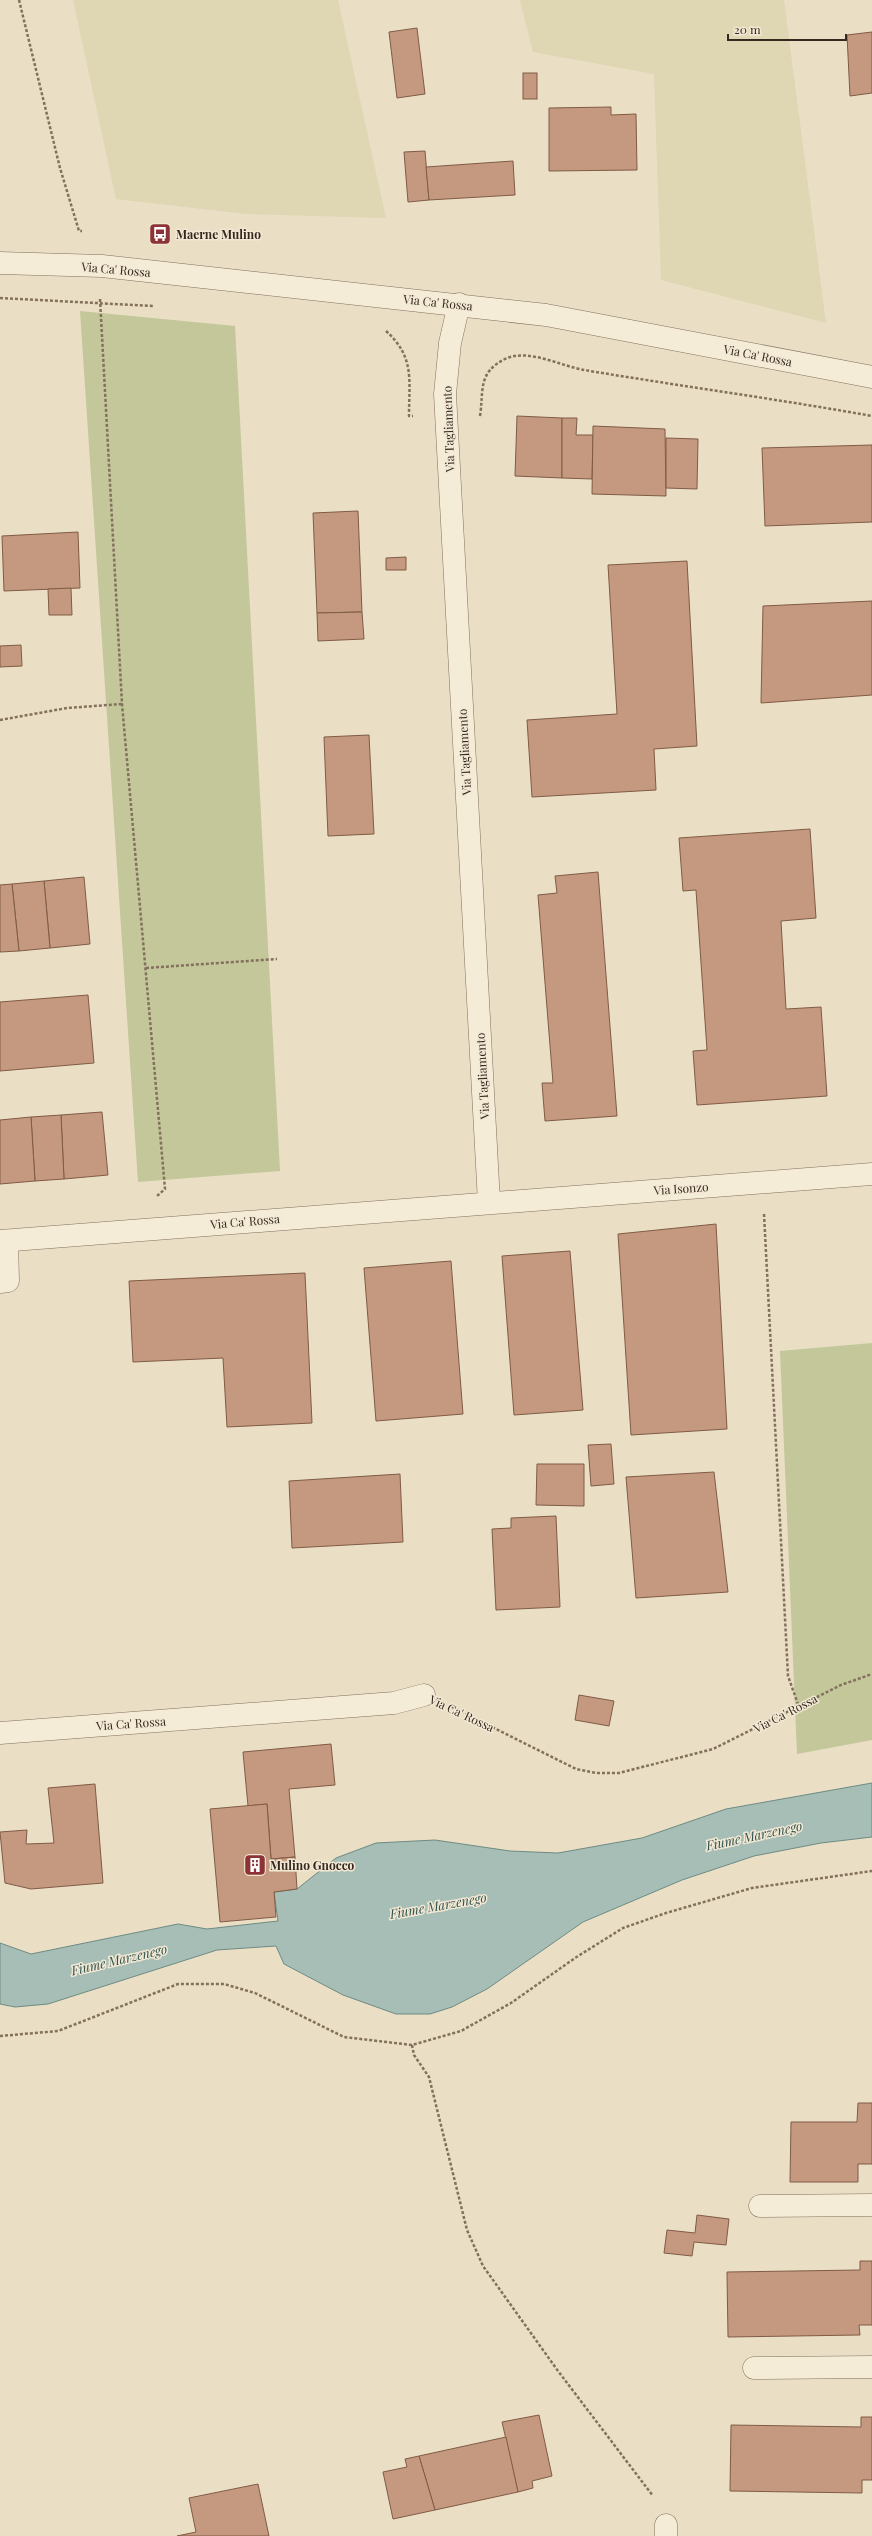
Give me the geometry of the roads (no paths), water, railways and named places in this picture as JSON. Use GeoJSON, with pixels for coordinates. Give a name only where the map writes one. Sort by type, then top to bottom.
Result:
{"type":"FeatureCollection","features":[{"type":"Feature","properties":{"kind":"street","name":"Via Ca' Rossa"},"geometry":{"type":"LineString","coordinates":[[0,263],[102,266],[459,304],[546,315],[872,377]]}},
{"type":"Feature","properties":{"kind":"street","name":"Via Tagliamento"},"geometry":{"type":"LineString","coordinates":[[459,304],[450,342],[445,394],[489,1202]]}},
{"type":"Feature","properties":{"kind":"street","name":"Via Isonzo"},"geometry":{"type":"LineString","coordinates":[[489,1202],[872,1174]]}},
{"type":"Feature","properties":{"kind":"street","name":"Via Ca' Rossa"},"geometry":{"type":"LineString","coordinates":[[3,1241],[489,1202]]}},
{"type":"Feature","properties":{"kind":"street"},"geometry":{"type":"LineString","coordinates":[[0,1282],[8,1281],[3,1241]]}},
{"type":"Feature","properties":{"kind":"street","name":"Via Ca' Rossa"},"geometry":{"type":"LineString","coordinates":[[0,1733],[394,1703],[424,1695]]}},
{"type":"Feature","properties":{"kind":"street"},"geometry":{"type":"LineString","coordinates":[[760,2206],[872,2205]]}},
{"type":"Feature","properties":{"kind":"street"},"geometry":{"type":"LineString","coordinates":[[754,2368],[872,2367]]}},
{"type":"Feature","properties":{"kind":"water","name":"Fiume Marzenego"},"geometry":{"type":"Polygon","coordinates":[[[872,1783],[872,1837],[821,1843],[754,1856],[682,1880],[583,1922],[487,1989],[452,2007],[430,2014],[396,2014],[343,1995],[284,1964],[276,1946],[217,1950],[48,2004],[15,2007],[0,2004],[0,1943],[31,1954],[178,1924],[207,1929],[278,1921],[274,1892],[297,1889],[336,1858],[376,1843],[435,1840],[510,1851],[558,1853],[642,1838],[726,1809],[872,1783]]]}},
{"type":"Feature","properties":{"kind":"place","name":"Maerne Mulino"},"geometry":{"type":"Point","coordinates":[160,234]}},
{"type":"Feature","properties":{"kind":"place","name":"Mulino Gnocco"},"geometry":{"type":"Point","coordinates":[255,1865]}}]}
